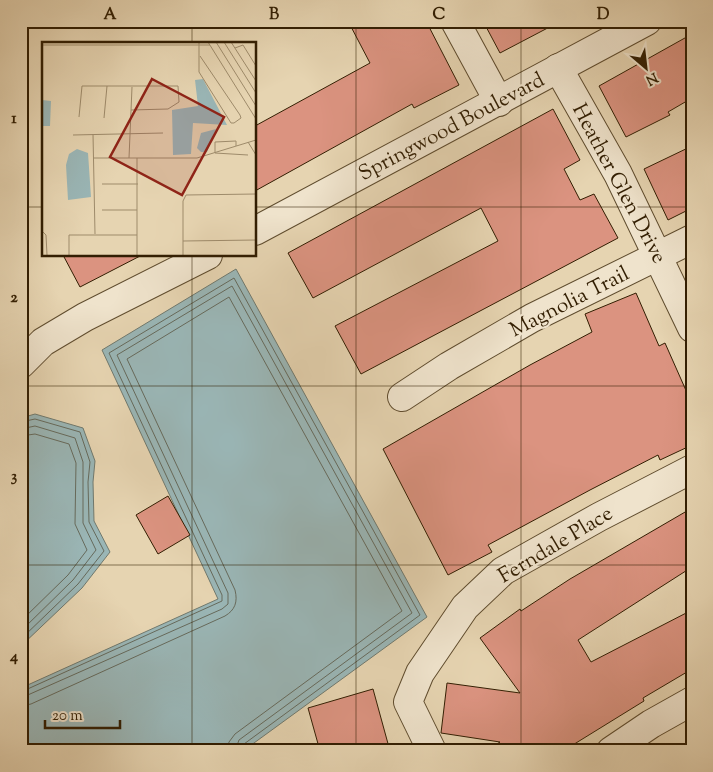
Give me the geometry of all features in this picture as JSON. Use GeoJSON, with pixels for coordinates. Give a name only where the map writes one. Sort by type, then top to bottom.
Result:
{"type":"FeatureCollection","features":[{"type":"Feature","properties":{"kind":"street"},"geometry":{"type":"LineString","coordinates":[[454,21],[498,102]]}},
{"type":"Feature","properties":{"kind":"street","name":"Springwood Boulevard"},"geometry":{"type":"LineString","coordinates":[[256,230],[646,21]]}},
{"type":"Feature","properties":{"kind":"street","name":"Heather Glen Drive"},"geometry":{"type":"LineString","coordinates":[[558,68],[618,174],[692,328]]}},
{"type":"Feature","properties":{"kind":"street","name":"Magnolia Trail"},"geometry":{"type":"LineString","coordinates":[[402,397],[448,366],[532,318],[692,239]]}},
{"type":"Feature","properties":{"kind":"street"},"geometry":{"type":"LineString","coordinates":[[21,364],[43,342],[85,317],[206,256]]}},
{"type":"Feature","properties":{"kind":"street","name":"Ferndale Place"},"geometry":{"type":"LineString","coordinates":[[432,751],[408,702],[420,673],[465,606],[503,571],[599,517],[692,469]]}},
{"type":"Feature","properties":{"kind":"street"},"geometry":{"type":"LineString","coordinates":[[612,751],[651,724],[692,701]]}},
{"type":"Feature","properties":{"kind":"water"},"geometry":{"type":"Polygon","coordinates":[[[236,269],[427,617],[243,751],[21,751],[21,688],[218,599],[102,350],[236,269]]]}},
{"type":"Feature","properties":{"kind":"water"},"geometry":{"type":"Polygon","coordinates":[[[35,414],[83,428],[95,461],[93,482],[94,521],[110,552],[82,588],[21,646],[21,418],[35,414]]]}},
{"type":"Feature","properties":{"kind":"building"},"geometry":{"type":"Polygon","coordinates":[[[348,21],[426,21],[459,85],[414,108],[412,104],[256,190],[256,125],[370,63],[348,21]]]}},
{"type":"Feature","properties":{"kind":"building"},"geometry":{"type":"Polygon","coordinates":[[[483,21],[561,21],[500,53],[483,21]]]}},
{"type":"Feature","properties":{"kind":"building"},"geometry":{"type":"Polygon","coordinates":[[[692,34],[692,98],[668,112],[670,115],[626,137],[599,86],[692,34]]]}},
{"type":"Feature","properties":{"kind":"building"},"geometry":{"type":"Polygon","coordinates":[[[553,109],[580,160],[564,169],[580,200],[594,194],[618,238],[361,374],[335,326],[498,241],[481,208],[313,298],[288,253],[553,109]]]}},
{"type":"Feature","properties":{"kind":"building"},"geometry":{"type":"Polygon","coordinates":[[[692,146],[692,208],[668,220],[644,169],[692,146]]]}},
{"type":"Feature","properties":{"kind":"building"},"geometry":{"type":"Polygon","coordinates":[[[64,256],[140,256],[80,287],[64,256]]]}},
{"type":"Feature","properties":{"kind":"building"},"geometry":{"type":"Polygon","coordinates":[[[636,293],[659,346],[665,343],[692,404],[692,445],[660,460],[658,455],[590,490],[488,545],[492,552],[448,575],[383,449],[592,332],[585,314],[636,293]]]}},
{"type":"Feature","properties":{"kind":"building"},"geometry":{"type":"Polygon","coordinates":[[[168,496],[190,535],[158,554],[136,515],[168,496]]]}},
{"type":"Feature","properties":{"kind":"building"},"geometry":{"type":"Polygon","coordinates":[[[692,508],[692,567],[578,640],[591,662],[692,610],[692,669],[643,698],[644,701],[563,751],[486,751],[500,742],[441,733],[447,683],[520,693],[480,638],[520,609],[521,611],[570,579],[692,508]]]}},
{"type":"Feature","properties":{"kind":"building"},"geometry":{"type":"Polygon","coordinates":[[[373,689],[390,751],[320,751],[308,708],[373,689]]]}}]}
